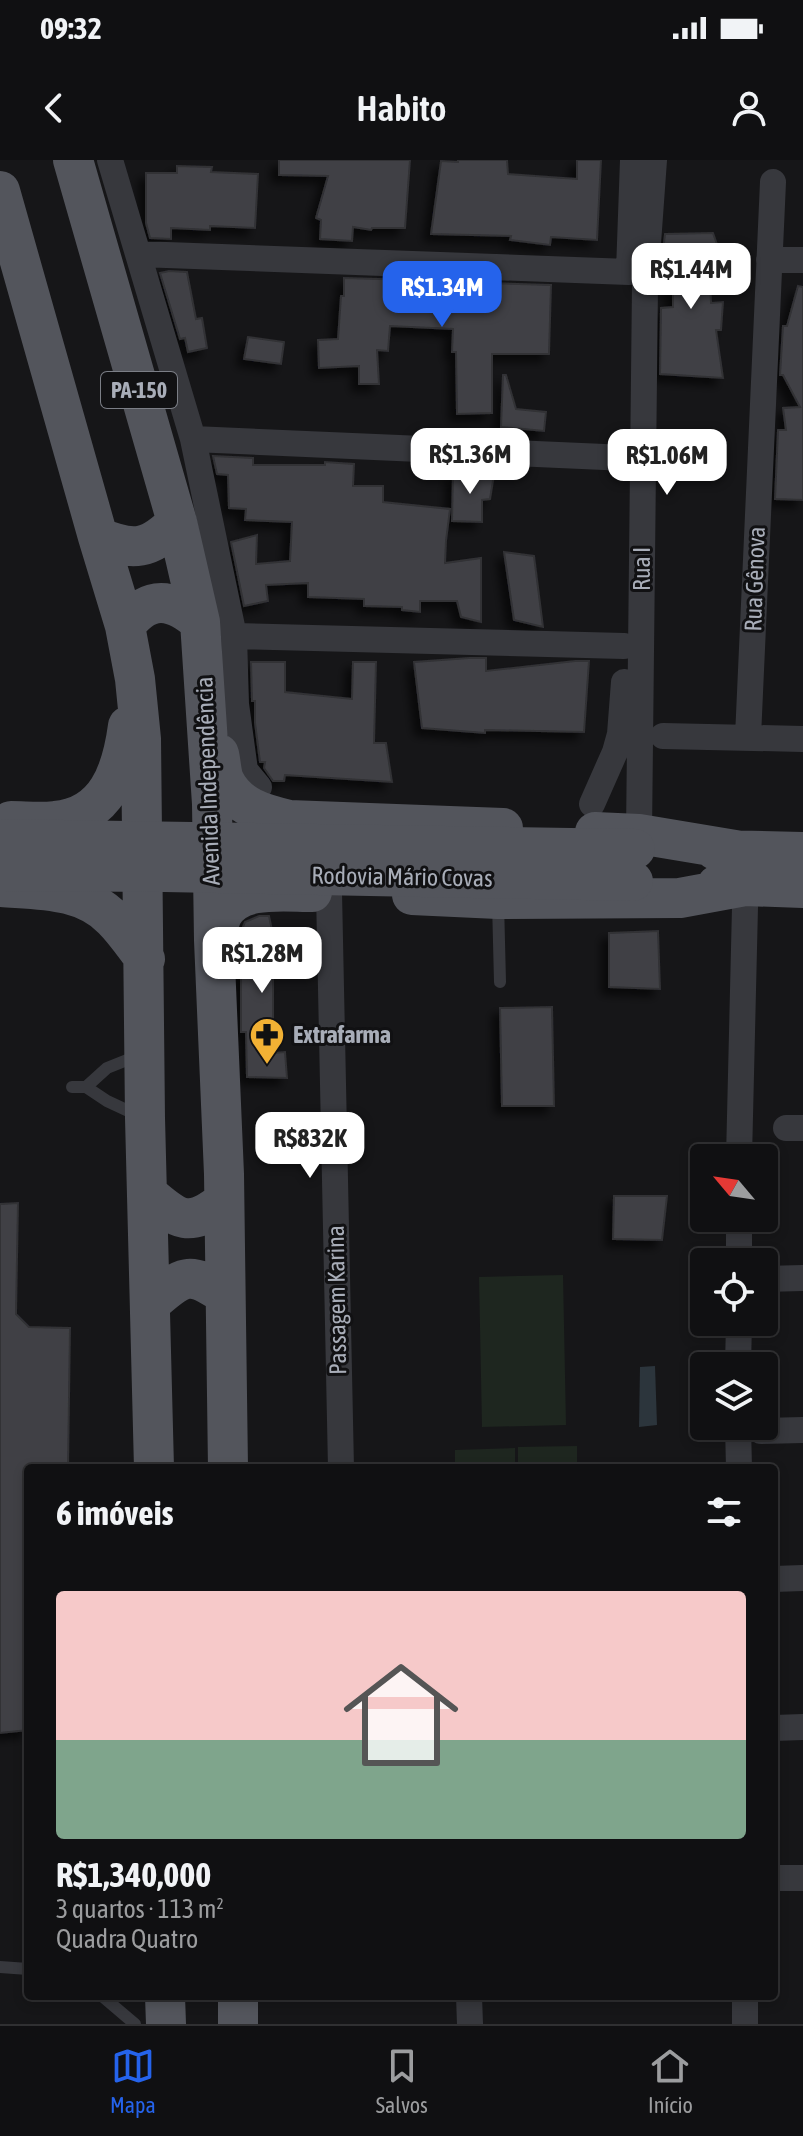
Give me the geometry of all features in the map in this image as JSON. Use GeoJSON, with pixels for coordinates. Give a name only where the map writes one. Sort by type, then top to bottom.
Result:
{"type":"FeatureCollection","features":[{"type":"Feature","properties":{"kind":"main road","name":"Avenida Independência"},"geometry":{"type":"LineString","coordinates":[[73,160],[177,522],[217,629],[205,682],[224,1174],[228,1464]]}},
{"type":"Feature","properties":{"kind":"main road"},"geometry":{"type":"LineString","coordinates":[[0,191],[125,626],[135,679],[141,739],[145,1118],[151,1303],[150,1452]]}},
{"type":"Feature","properties":{"kind":"main road"},"geometry":{"type":"LineString","coordinates":[[98,537],[132,548],[148,545],[177,522]]}},
{"type":"Feature","properties":{"kind":"main road"},"geometry":{"type":"LineString","coordinates":[[125,626],[145,607],[158,603],[185,609],[217,629]]}},
{"type":"Feature","properties":{"kind":"main road"},"geometry":{"type":"LineString","coordinates":[[0,821],[57,821],[84,814],[104,798],[118,771],[135,679]]}},
{"type":"Feature","properties":{"kind":"main road"},"geometry":{"type":"LineString","coordinates":[[205,682],[224,779],[240,801],[265,815],[636,855]]}},
{"type":"Feature","properties":{"kind":"main road","name":"Rodovia Mário Covas"},"geometry":{"type":"LineString","coordinates":[[0,839],[636,855],[744,881],[803,888]]}},
{"type":"Feature","properties":{"kind":"main road","name":"Rodovia Mário Covas"},"geometry":{"type":"LineString","coordinates":[[744,881],[803,852]]}},
{"type":"Feature","properties":{"kind":"main road","name":"Rodovia Mário Covas"},"geometry":{"type":"LineString","coordinates":[[0,871],[179,872],[636,855]]}},
{"type":"Feature","properties":{"kind":"main road"},"geometry":{"type":"LineString","coordinates":[[214,940],[223,913],[238,898],[263,892],[498,899],[680,898],[744,881]]}},
{"type":"Feature","properties":{"kind":"main road"},"geometry":{"type":"LineString","coordinates":[[0,887],[65,892],[86,900],[112,917],[145,959]]}},
{"type":"Feature","properties":{"kind":"main road"},"geometry":{"type":"LineString","coordinates":[[149,1195],[171,1214],[186,1219],[206,1215],[223,1202]]}},
{"type":"Feature","properties":{"kind":"main road"},"geometry":{"type":"LineString","coordinates":[[151,1303],[175,1282],[190,1278],[205,1281],[225,1295]]}},
{"type":"Feature","properties":{"kind":"main road"},"geometry":{"type":"LineString","coordinates":[[165,2000],[166,2024]]}},
{"type":"Feature","properties":{"kind":"main road"},"geometry":{"type":"LineString","coordinates":[[238,2000],[238,2024]]}},
{"type":"Feature","properties":{"kind":"street"},"geometry":{"type":"LineString","coordinates":[[110,160],[193,439],[217,629],[236,704],[245,770],[259,787]]}},
{"type":"Feature","properties":{"kind":"street"},"geometry":{"type":"LineString","coordinates":[[592,804],[615,752],[623,712],[633,160]]}},
{"type":"Feature","properties":{"kind":"street","name":"Rua I"},"geometry":{"type":"LineString","coordinates":[[636,855],[645,285],[654,160]]}},
{"type":"Feature","properties":{"kind":"street","name":"Rua Gênova"},"geometry":{"type":"LineString","coordinates":[[748,737],[773,182]]}},
{"type":"Feature","properties":{"kind":"street"},"geometry":{"type":"LineString","coordinates":[[139,254],[629,272]]}},
{"type":"Feature","properties":{"kind":"street"},"geometry":{"type":"LineString","coordinates":[[769,260],[803,260]]}},
{"type":"Feature","properties":{"kind":"street"},"geometry":{"type":"LineString","coordinates":[[193,439],[627,458]]}},
{"type":"Feature","properties":{"kind":"street"},"geometry":{"type":"LineString","coordinates":[[217,629],[624,646]]}},
{"type":"Feature","properties":{"kind":"street"},"geometry":{"type":"LineString","coordinates":[[663,736],[803,739]]}},
{"type":"Feature","properties":{"kind":"street"},"geometry":{"type":"LineString","coordinates":[[739,1144],[744,881]]}},
{"type":"Feature","properties":{"kind":"street","name":"Passagem Karina"},"geometry":{"type":"LineString","coordinates":[[329,892],[341,1464]]}},
{"type":"Feature","properties":{"kind":"street"},"geometry":{"type":"LineString","coordinates":[[778,1279],[803,1278]]}},
{"type":"Feature","properties":{"kind":"street"},"geometry":{"type":"LineString","coordinates":[[778,1430],[803,1430]]}},
{"type":"Feature","properties":{"kind":"street"},"geometry":{"type":"LineString","coordinates":[[740,1464],[747,1440]]}},
{"type":"Feature","properties":{"kind":"street"},"geometry":{"type":"LineString","coordinates":[[778,1579],[803,1578]]}},
{"type":"Feature","properties":{"kind":"street"},"geometry":{"type":"LineString","coordinates":[[778,1728],[803,1727]]}},
{"type":"Feature","properties":{"kind":"street"},"geometry":{"type":"LineString","coordinates":[[778,1878],[803,1878]]}},
{"type":"Feature","properties":{"kind":"street"},"geometry":{"type":"LineString","coordinates":[[469,2000],[470,2024]]}},
{"type":"Feature","properties":{"kind":"street"},"geometry":{"type":"LineString","coordinates":[[745,2000],[745,2024]]}},
{"type":"Feature","properties":{"kind":"lane"},"geometry":{"type":"LineString","coordinates":[[498,899],[500,982]]}},
{"type":"Feature","properties":{"kind":"lane"},"geometry":{"type":"LineString","coordinates":[[86,1087],[107,1068],[146,1053]]}},
{"type":"Feature","properties":{"kind":"lane"},"geometry":{"type":"LineString","coordinates":[[72,1087],[86,1087],[107,1101],[145,1118]]}},
{"type":"Feature","properties":{"kind":"lane"},"geometry":{"type":"LineString","coordinates":[[0,1967],[24,1969]]}},
{"type":"Feature","properties":{"kind":"lane"},"geometry":{"type":"LineString","coordinates":[[107,2000],[135,2024]]}},
{"type":"Feature","properties":{"kind":"shaded area"},"geometry":{"type":"Polygon","coordinates":[[[563,1275],[566,1425],[482,1427],[479,1277],[563,1275]]]}},
{"type":"Feature","properties":{"kind":"shaded area"},"geometry":{"type":"Polygon","coordinates":[[[655,1366],[657,1425],[639,1427],[640,1367],[655,1366]]]}},
{"type":"Feature","properties":{"kind":"shaded area"},"geometry":{"type":"Polygon","coordinates":[[[577,1446],[577,1464],[518,1464],[518,1447],[577,1446]]]}},
{"type":"Feature","properties":{"kind":"shaded area"},"geometry":{"type":"Polygon","coordinates":[[[515,1448],[515,1464],[455,1464],[455,1450],[515,1448]]]}},
{"type":"Feature","properties":{"kind":"building"},"geometry":{"type":"Polygon","coordinates":[[[279,160],[410,160],[405,228],[371,230],[353,227],[352,241],[320,239],[321,220],[316,218],[328,176],[279,175],[279,160]]]}},
{"type":"Feature","properties":{"kind":"building"},"geometry":{"type":"Polygon","coordinates":[[[507,160],[508,174],[577,179],[577,160],[601,160],[597,240],[551,237],[550,245],[510,240],[511,236],[431,234],[441,161],[507,160]]]}},
{"type":"Feature","properties":{"kind":"building"},"geometry":{"type":"Polygon","coordinates":[[[177,166],[212,167],[211,172],[258,174],[255,228],[171,228],[171,239],[150,238],[146,223],[146,173],[177,173],[177,166]]]}},
{"type":"Feature","properties":{"kind":"building"},"geometry":{"type":"Polygon","coordinates":[[[713,233],[719,250],[709,250],[711,303],[723,302],[721,330],[716,330],[723,378],[660,374],[661,308],[673,307],[673,251],[663,251],[665,234],[713,233]]]}},
{"type":"Feature","properties":{"kind":"building"},"geometry":{"type":"Polygon","coordinates":[[[187,272],[196,319],[202,318],[207,348],[188,352],[185,338],[180,339],[160,273],[187,272]]]}},
{"type":"Feature","properties":{"kind":"building"},"geometry":{"type":"Polygon","coordinates":[[[344,278],[414,280],[412,300],[456,301],[457,282],[551,285],[549,354],[492,354],[492,413],[457,414],[453,329],[390,326],[388,351],[377,350],[379,384],[359,384],[359,366],[319,368],[318,340],[338,339],[344,278]]]}},
{"type":"Feature","properties":{"kind":"building"},"geometry":{"type":"Polygon","coordinates":[[[798,286],[803,287],[803,500],[775,499],[778,430],[786,430],[783,408],[800,407],[783,375],[780,375],[783,326],[787,326],[798,286]]]}},
{"type":"Feature","properties":{"kind":"building"},"geometry":{"type":"Polygon","coordinates":[[[248,337],[284,342],[281,364],[244,359],[248,337]]]}},
{"type":"Feature","properties":{"kind":"building"},"geometry":{"type":"Polygon","coordinates":[[[503,375],[506,375],[516,409],[546,412],[544,431],[501,427],[503,375]]]}},
{"type":"Feature","properties":{"kind":"building"},"geometry":{"type":"Polygon","coordinates":[[[213,456],[253,458],[253,465],[354,464],[353,486],[383,486],[383,502],[450,509],[445,563],[481,558],[481,622],[461,617],[457,601],[420,601],[420,612],[402,610],[402,607],[364,606],[364,599],[308,597],[308,583],[266,585],[268,601],[244,606],[231,542],[257,535],[256,564],[290,561],[292,522],[245,520],[246,509],[229,508],[228,475],[217,474],[213,456]]]}},
{"type":"Feature","properties":{"kind":"building"},"geometry":{"type":"Polygon","coordinates":[[[453,473],[494,475],[490,499],[482,500],[482,522],[452,521],[453,473]]]}},
{"type":"Feature","properties":{"kind":"building"},"geometry":{"type":"Polygon","coordinates":[[[504,552],[534,556],[543,627],[514,620],[504,552]]]}},
{"type":"Feature","properties":{"kind":"building"},"geometry":{"type":"Polygon","coordinates":[[[486,658],[486,671],[589,661],[584,732],[485,730],[485,733],[422,728],[414,662],[486,658]]]}},
{"type":"Feature","properties":{"kind":"building"},"geometry":{"type":"Polygon","coordinates":[[[251,662],[285,662],[285,692],[352,699],[353,662],[376,662],[374,743],[386,743],[392,782],[285,775],[284,781],[273,781],[264,768],[265,762],[260,762],[255,701],[252,701],[251,662]]]}},
{"type":"Feature","properties":{"kind":"building"},"geometry":{"type":"Polygon","coordinates":[[[259,916],[269,916],[272,930],[292,933],[293,960],[273,961],[273,1053],[285,1052],[287,1078],[247,1077],[246,1032],[241,1032],[241,932],[245,922],[259,916]]]}},
{"type":"Feature","properties":{"kind":"building"},"geometry":{"type":"Polygon","coordinates":[[[658,931],[660,989],[609,987],[609,933],[658,931]]]}},
{"type":"Feature","properties":{"kind":"building"},"geometry":{"type":"Polygon","coordinates":[[[552,1007],[554,1106],[502,1106],[500,1008],[552,1007]]]}},
{"type":"Feature","properties":{"kind":"building"},"geometry":{"type":"Polygon","coordinates":[[[614,1196],[667,1196],[662,1240],[613,1239],[614,1196]]]}},
{"type":"Feature","properties":{"kind":"building"},"geometry":{"type":"Polygon","coordinates":[[[18,1203],[16,1314],[29,1327],[70,1328],[68,1464],[24,1464],[24,1730],[0,1733],[0,1204],[18,1203]]]}},
{"type":"Feature","properties":{"kind":"place","name":"Extrafarma"},"geometry":{"type":"Point","coordinates":[267,1066]}}]}
